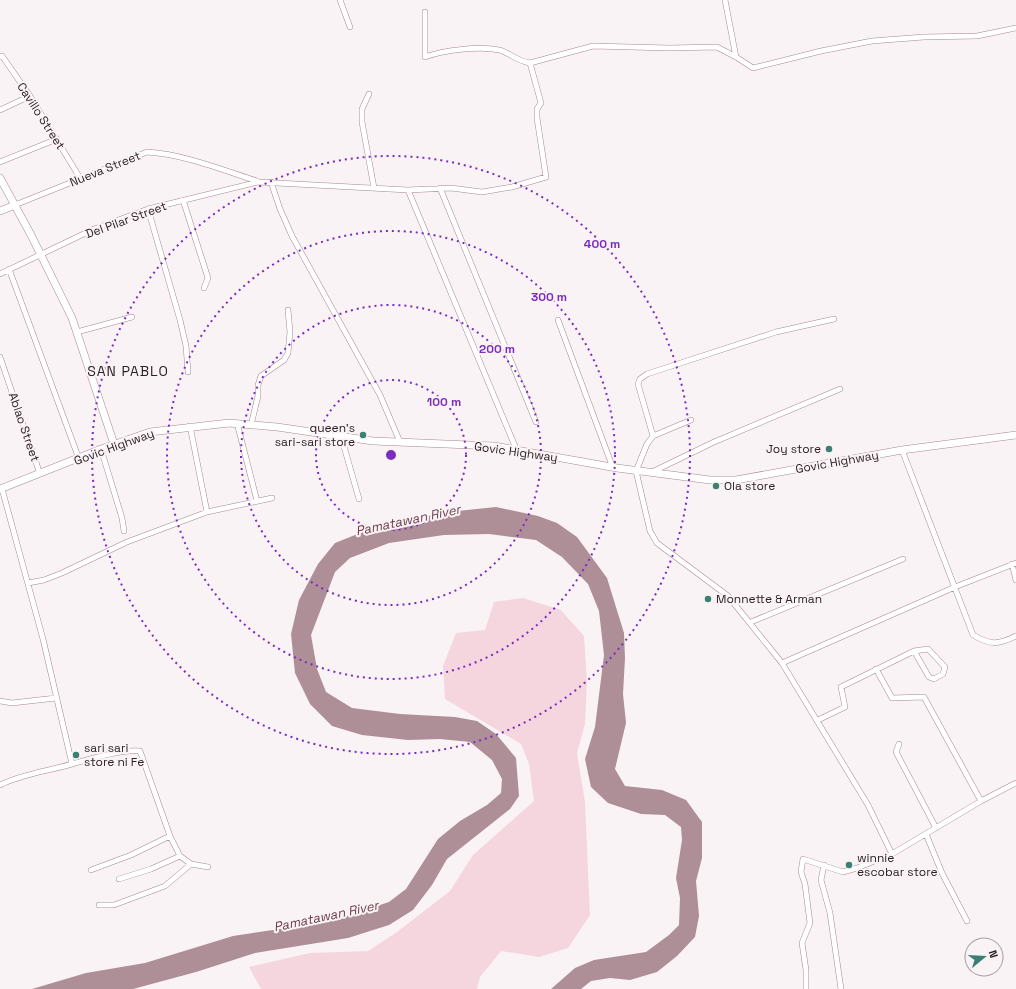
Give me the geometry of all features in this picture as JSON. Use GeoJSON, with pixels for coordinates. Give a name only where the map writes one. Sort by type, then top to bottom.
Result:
{"type":"FeatureCollection","features":[{"type":"Feature","properties":{"kind":"main road"},"geometry":{"type":"LineString","coordinates":[[0,178],[72,318],[114,444]]}},
{"type":"Feature","properties":{"kind":"main road","name":"Nueva Street"},"geometry":{"type":"LineString","coordinates":[[0,211],[15,205]]}},
{"type":"Feature","properties":{"kind":"main road","name":"Govic Highway"},"geometry":{"type":"LineString","coordinates":[[1,489],[114,444],[150,432],[190,426],[237,424],[277,426],[373,441],[494,446],[613,468],[710,480],[736,480],[902,450],[1016,435]]}},
{"type":"Feature","properties":{"kind":"street"},"geometry":{"type":"LineString","coordinates":[[340,0],[350,27]]}},
{"type":"Feature","properties":{"kind":"street"},"geometry":{"type":"LineString","coordinates":[[725,0],[736,57]]}},
{"type":"Feature","properties":{"kind":"street"},"geometry":{"type":"LineString","coordinates":[[425,12],[425,57],[440,51],[500,50],[519,61],[530,62],[593,46],[669,48],[717,47],[754,68],[822,51],[872,41],[924,36],[977,36],[1016,28]]}},
{"type":"Feature","properties":{"kind":"street","name":"Cavillo Street"},"geometry":{"type":"LineString","coordinates":[[0,57],[2,56],[30,96],[80,178]]}},
{"type":"Feature","properties":{"kind":"street"},"geometry":{"type":"LineString","coordinates":[[258,182],[408,190],[440,188],[482,192],[512,187],[546,177],[537,118],[537,109],[541,103],[530,62]]}},
{"type":"Feature","properties":{"kind":"street"},"geometry":{"type":"LineString","coordinates":[[369,94],[362,109],[362,122],[374,188]]}},
{"type":"Feature","properties":{"kind":"street"},"geometry":{"type":"LineString","coordinates":[[0,110],[30,96]]}},
{"type":"Feature","properties":{"kind":"street"},"geometry":{"type":"LineString","coordinates":[[0,162],[57,139]]}},
{"type":"Feature","properties":{"kind":"street","name":"Nueva Street"},"geometry":{"type":"LineString","coordinates":[[15,205],[146,152],[212,166],[258,182]]}},
{"type":"Feature","properties":{"kind":"street","name":"Del Pilar Street"},"geometry":{"type":"LineString","coordinates":[[0,274],[94,229],[148,209],[258,182]]}},
{"type":"Feature","properties":{"kind":"street"},"geometry":{"type":"LineString","coordinates":[[271,182],[280,209],[292,236],[380,395],[400,442]]}},
{"type":"Feature","properties":{"kind":"street"},"geometry":{"type":"LineString","coordinates":[[440,188],[536,422]]}},
{"type":"Feature","properties":{"kind":"street"},"geometry":{"type":"LineString","coordinates":[[408,190],[517,451]]}},
{"type":"Feature","properties":{"kind":"street"},"geometry":{"type":"LineString","coordinates":[[183,200],[208,278],[204,288]]}},
{"type":"Feature","properties":{"kind":"street"},"geometry":{"type":"LineString","coordinates":[[148,209],[180,320],[186,346],[188,372]]}},
{"type":"Feature","properties":{"kind":"street"},"geometry":{"type":"LineString","coordinates":[[9,269],[79,459]]}},
{"type":"Feature","properties":{"kind":"street"},"geometry":{"type":"LineString","coordinates":[[251,425],[261,376],[284,360],[288,353],[290,332],[288,310]]}},
{"type":"Feature","properties":{"kind":"street"},"geometry":{"type":"LineString","coordinates":[[77,332],[132,317]]}},
{"type":"Feature","properties":{"kind":"street"},"geometry":{"type":"LineString","coordinates":[[653,436],[638,384],[640,378],[647,374],[776,332],[834,319]]}},
{"type":"Feature","properties":{"kind":"street"},"geometry":{"type":"LineString","coordinates":[[558,320],[613,468]]}},
{"type":"Feature","properties":{"kind":"street","name":"Ablao Street"},"geometry":{"type":"LineString","coordinates":[[0,358],[40,474]]}},
{"type":"Feature","properties":{"kind":"street"},"geometry":{"type":"LineString","coordinates":[[650,473],[714,442],[840,389]]}},
{"type":"Feature","properties":{"kind":"street"},"geometry":{"type":"LineString","coordinates":[[691,420],[653,436],[647,444],[636,471],[650,531],[657,543],[728,596],[751,622],[782,663],[818,720],[868,806],[892,854]]}},
{"type":"Feature","properties":{"kind":"street"},"geometry":{"type":"LineString","coordinates":[[237,424],[257,501]]}},
{"type":"Feature","properties":{"kind":"street"},"geometry":{"type":"LineString","coordinates":[[190,426],[207,512]]}},
{"type":"Feature","properties":{"kind":"street"},"geometry":{"type":"LineString","coordinates":[[341,436],[359,499]]}},
{"type":"Feature","properties":{"kind":"street"},"geometry":{"type":"LineString","coordinates":[[101,449],[122,518],[124,531]]}},
{"type":"Feature","properties":{"kind":"street"},"geometry":{"type":"LineString","coordinates":[[902,450],[973,635],[985,642],[1002,643],[1016,636]]}},
{"type":"Feature","properties":{"kind":"street"},"geometry":{"type":"LineString","coordinates":[[1,489],[44,640],[72,764]]}},
{"type":"Feature","properties":{"kind":"street"},"geometry":{"type":"LineString","coordinates":[[28,583],[44,580],[62,573],[127,542],[207,512],[272,498]]}},
{"type":"Feature","properties":{"kind":"street"},"geometry":{"type":"LineString","coordinates":[[751,622],[903,559]]}},
{"type":"Feature","properties":{"kind":"street"},"geometry":{"type":"LineString","coordinates":[[782,663],[1014,564],[1016,580]]}},
{"type":"Feature","properties":{"kind":"street"},"geometry":{"type":"LineString","coordinates":[[818,720],[845,707],[841,687],[914,651],[928,649],[945,667],[943,674],[934,679],[929,677],[914,651]]}},
{"type":"Feature","properties":{"kind":"street"},"geometry":{"type":"LineString","coordinates":[[876,669],[892,698],[924,697],[944,736],[982,801]]}},
{"type":"Feature","properties":{"kind":"street"},"geometry":{"type":"LineString","coordinates":[[0,701],[12,703],[56,698]]}},
{"type":"Feature","properties":{"kind":"street"},"geometry":{"type":"LineString","coordinates":[[899,744],[896,752],[936,828]]}},
{"type":"Feature","properties":{"kind":"street"},"geometry":{"type":"LineString","coordinates":[[0,785],[18,777],[37,774],[107,754],[133,750],[140,751],[170,836],[180,856],[191,864],[208,867]]}},
{"type":"Feature","properties":{"kind":"street"},"geometry":{"type":"LineString","coordinates":[[806,989],[806,970],[802,943],[810,923],[801,864],[803,859],[843,872],[892,854],[982,801],[1016,783]]}},
{"type":"Feature","properties":{"kind":"street"},"geometry":{"type":"LineString","coordinates":[[926,834],[942,874],[967,921]]}},
{"type":"Feature","properties":{"kind":"street"},"geometry":{"type":"LineString","coordinates":[[91,870],[131,855],[170,836]]}},
{"type":"Feature","properties":{"kind":"street"},"geometry":{"type":"LineString","coordinates":[[118,879],[151,869],[180,856]]}},
{"type":"Feature","properties":{"kind":"street"},"geometry":{"type":"LineString","coordinates":[[99,905],[114,905],[165,886],[191,864]]}},
{"type":"Feature","properties":{"kind":"street"},"geometry":{"type":"LineString","coordinates":[[824,865],[820,880],[830,913],[841,989]]}},
{"type":"Feature","properties":{"kind":"shaded area"},"geometry":{"type":"Polygon","coordinates":[[[496,507],[538,516],[557,523],[577,537],[607,578],[624,633],[625,658],[623,694],[626,723],[615,769],[625,786],[662,790],[686,800],[702,822],[702,858],[696,881],[699,916],[695,937],[677,956],[657,972],[630,980],[610,978],[591,981],[581,989],[551,989],[575,968],[594,960],[646,952],[669,935],[679,925],[680,898],[676,878],[682,840],[681,827],[665,815],[641,814],[608,803],[591,787],[585,759],[595,727],[604,655],[599,611],[588,584],[562,557],[536,540],[489,534],[444,535],[389,543],[350,558],[335,572],[311,635],[317,669],[326,692],[352,708],[400,714],[455,717],[477,721],[496,734],[516,758],[519,796],[510,809],[447,859],[432,885],[413,910],[389,925],[348,938],[255,953],[196,972],[133,989],[32,989],[86,973],[145,963],[233,936],[280,929],[347,916],[389,902],[406,889],[438,839],[460,821],[487,805],[501,793],[502,779],[492,760],[470,742],[440,739],[408,740],[362,735],[332,726],[310,704],[295,673],[291,634],[299,600],[318,564],[335,543],[370,529],[413,521],[438,513],[496,507]]]}},
{"type":"Feature","properties":{"kind":"shaded area"},"geometry":{"type":"Polygon","coordinates":[[[523,598],[561,610],[584,636],[587,682],[585,724],[577,753],[585,802],[590,915],[568,948],[539,957],[501,951],[480,977],[477,989],[261,989],[249,967],[310,953],[368,951],[397,932],[450,891],[473,855],[534,801],[529,764],[521,744],[445,699],[443,666],[456,633],[485,630],[494,602],[523,598]]]}},
{"type":"Feature","properties":{"kind":"place","name":"queen's sari-sari store"},"geometry":{"type":"Point","coordinates":[363,435]}},
{"type":"Feature","properties":{"kind":"place","name":"Joy store"},"geometry":{"type":"Point","coordinates":[829,449]}},
{"type":"Feature","properties":{"kind":"place","name":"Ola store"},"geometry":{"type":"Point","coordinates":[716,486]}},
{"type":"Feature","properties":{"kind":"place","name":"Monnette & Arman"},"geometry":{"type":"Point","coordinates":[708,599]}},
{"type":"Feature","properties":{"kind":"place","name":"sari sari store ni Fe"},"geometry":{"type":"Point","coordinates":[76,755]}},
{"type":"Feature","properties":{"kind":"place","name":"winnie escobar store"},"geometry":{"type":"Point","coordinates":[849,865]}},
{"type":"Feature","properties":{"kind":"district","name":"SAN PABLO"},"geometry":{"type":"Point","coordinates":[128,371]}},
{"type":"Feature","properties":{"kind":"water label","name":"Pamatawan River"},"geometry":{"type":"Point","coordinates":[408,520]}},
{"type":"Feature","properties":{"kind":"water label","name":"Pamatawan River"},"geometry":{"type":"Point","coordinates":[326,916]}}]}
